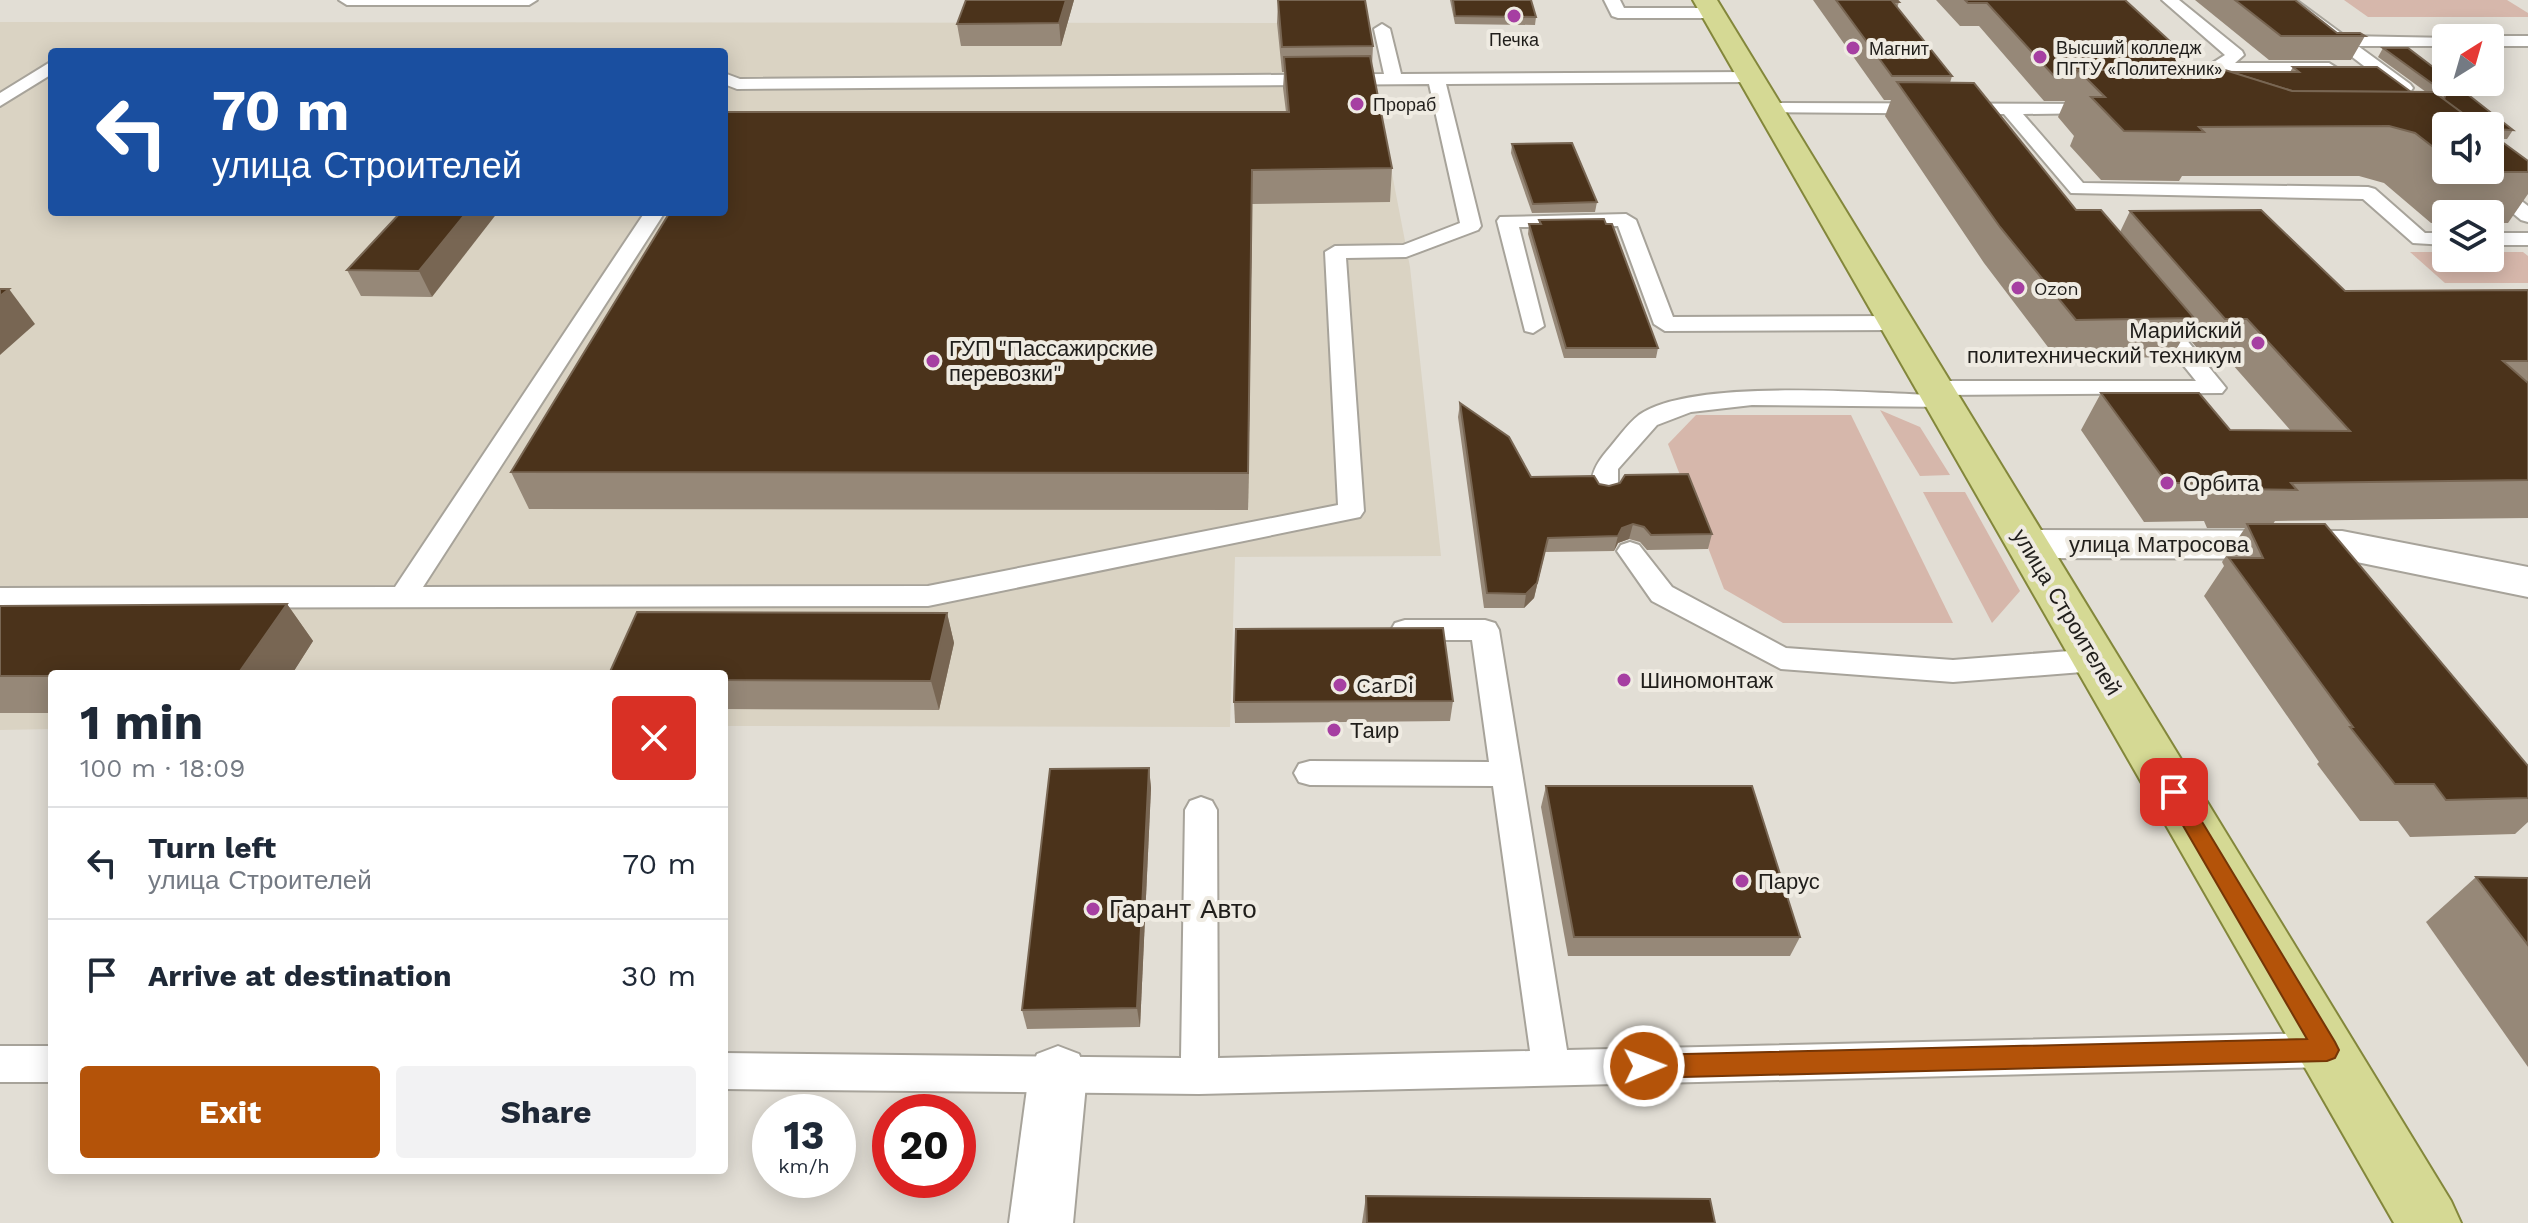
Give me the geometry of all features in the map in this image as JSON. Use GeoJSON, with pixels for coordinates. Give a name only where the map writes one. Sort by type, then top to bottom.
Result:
{"type":"FeatureCollection","features":[{"type":"Feature","properties":{"kind":"main road","name":"улица Строителей"},"geometry":{"type":"LineString","coordinates":[[1708,6],[2429,1223]]}},
{"type":"Feature","properties":{"kind":"street","name":"улица Матросова"},"geometry":{"type":"LineString","coordinates":[[2027,544],[2342,545],[2528,582]]}},
{"type":"Feature","properties":{"kind":"street"},"geometry":{"type":"LineString","coordinates":[[1041,1223],[1058,1074]]}},
{"type":"Feature","properties":{"kind":"lane"},"geometry":{"type":"LineString","coordinates":[[347,0],[529,0]]}},
{"type":"Feature","properties":{"kind":"lane"},"geometry":{"type":"LineString","coordinates":[[1612,0],[1618,13],[1708,6]]}},
{"type":"Feature","properties":{"kind":"lane"},"geometry":{"type":"LineString","coordinates":[[2170,0],[2236,55],[2171,99],[2180,110]]}},
{"type":"Feature","properties":{"kind":"lane"},"geometry":{"type":"LineString","coordinates":[[2286,0],[2414,96]]}},
{"type":"Feature","properties":{"kind":"lane"},"geometry":{"type":"LineString","coordinates":[[1382,29],[1394,79]]}},
{"type":"Feature","properties":{"kind":"lane"},"geometry":{"type":"LineString","coordinates":[[2341,41],[2432,41]]}},
{"type":"Feature","properties":{"kind":"lane"},"geometry":{"type":"LineString","coordinates":[[2504,41],[2528,41]]}},
{"type":"Feature","properties":{"kind":"lane"},"geometry":{"type":"LineString","coordinates":[[2213,68],[2377,68]]}},
{"type":"Feature","properties":{"kind":"lane"},"geometry":{"type":"LineString","coordinates":[[0,101],[48,69]]}},
{"type":"Feature","properties":{"kind":"lane"},"geometry":{"type":"LineString","coordinates":[[0,598],[928,596],[1351,511],[1335,252],[1406,251],[1471,226],[1436,79]]}},
{"type":"Feature","properties":{"kind":"lane"},"geometry":{"type":"LineString","coordinates":[[728,80],[737,84],[1436,79],[1759,92],[2009,109],[2118,109]]}},
{"type":"Feature","properties":{"kind":"lane"},"geometry":{"type":"LineString","coordinates":[[2009,109],[2078,189],[2368,193],[2420,239],[2432,239]]}},
{"type":"Feature","properties":{"kind":"lane"},"geometry":{"type":"LineString","coordinates":[[2488,184],[2528,216]]}},
{"type":"Feature","properties":{"kind":"lane"},"geometry":{"type":"LineString","coordinates":[[403,597],[652,216]]}},
{"type":"Feature","properties":{"kind":"lane"},"geometry":{"type":"LineString","coordinates":[[1533,326],[1507,221],[1626,220],[1665,324],[1895,323]]}},
{"type":"Feature","properties":{"kind":"lane"},"geometry":{"type":"LineString","coordinates":[[2504,239],[2528,239]]}},
{"type":"Feature","properties":{"kind":"lane"},"geometry":{"type":"LineString","coordinates":[[1605,490],[1606,468],[1648,420],[1687,405],[1752,398],[2214,388],[2138,295]]}},
{"type":"Feature","properties":{"kind":"lane"},"geometry":{"type":"LineString","coordinates":[[1630,551],[1662,594],[1781,658],[1953,671],[2095,660]]}},
{"type":"Feature","properties":{"kind":"lane"},"geometry":{"type":"LineString","coordinates":[[1378,629],[1485,630],[1551,1068]]}},
{"type":"Feature","properties":{"kind":"lane"},"geometry":{"type":"LineString","coordinates":[[1310,773],[1506,774]]}},
{"type":"Feature","properties":{"kind":"lane"},"geometry":{"type":"LineString","coordinates":[[1199,1076],[1201,810]]}},
{"type":"Feature","properties":{"kind":"lane"},"geometry":{"type":"LineString","coordinates":[[728,1071],[1199,1076],[2327,1050]]}},
{"type":"Feature","properties":{"kind":"lane"},"geometry":{"type":"LineString","coordinates":[[0,1064],[48,1064]]}},
{"type":"Feature","properties":{"kind":"shaded area"},"geometry":{"type":"Polygon","coordinates":[[[2344,0],[2507,0],[2528,13],[2528,17],[2368,17],[2344,0]]]}},
{"type":"Feature","properties":{"kind":"shaded area"},"geometry":{"type":"Polygon","coordinates":[[[0,22],[1363,23],[1410,267],[1441,556],[1235,557],[1230,727],[728,726],[728,670],[48,670],[48,729],[0,730],[0,22]]]}},
{"type":"Feature","properties":{"kind":"shaded area"},"geometry":{"type":"Polygon","coordinates":[[[2410,252],[2432,252],[2432,271],[2410,252]]]}},
{"type":"Feature","properties":{"kind":"shaded area"},"geometry":{"type":"Polygon","coordinates":[[[2504,252],[2523,252],[2528,256],[2528,283],[2445,283],[2433,272],[2504,272],[2504,252]]]}},
{"type":"Feature","properties":{"kind":"shaded area"},"geometry":{"type":"Polygon","coordinates":[[[1880,410],[1920,427],[1950,475],[1920,476],[1880,410]]]}},
{"type":"Feature","properties":{"kind":"shaded area"},"geometry":{"type":"Polygon","coordinates":[[[1696,415],[1851,415],[1953,623],[1783,623],[1724,589],[1668,444],[1696,415]]]}},
{"type":"Feature","properties":{"kind":"shaded area"},"geometry":{"type":"Polygon","coordinates":[[[1923,492],[1965,492],[2020,591],[1992,623],[1923,492]]]}},
{"type":"Feature","properties":{"kind":"building"},"geometry":{"type":"Polygon","coordinates":[[[966,0],[1066,0],[1059,23],[957,24],[966,0]]]}},
{"type":"Feature","properties":{"kind":"building"},"geometry":{"type":"Polygon","coordinates":[[[1278,0],[1365,0],[1373,46],[1282,47],[1278,0]]]}},
{"type":"Feature","properties":{"kind":"building"},"geometry":{"type":"Polygon","coordinates":[[[1453,0],[1531,0],[1536,17],[1455,16],[1453,0]]]}},
{"type":"Feature","properties":{"kind":"building"},"geometry":{"type":"Polygon","coordinates":[[[1836,0],[1897,0],[1899,2],[1893,2],[1952,76],[1892,76],[1836,0]]]}},
{"type":"Feature","properties":{"kind":"building"},"geometry":{"type":"Polygon","coordinates":[[[1965,0],[2125,0],[2186,56],[2193,56],[2174,70],[2078,70],[2075,76],[2054,76],[1987,3],[1968,3],[1965,0]]]}},
{"type":"Feature","properties":{"kind":"building"},"geometry":{"type":"Polygon","coordinates":[[[2235,0],[2295,0],[2337,33],[2360,33],[2365,36],[2281,36],[2235,0]]]}},
{"type":"Feature","properties":{"kind":"building"},"geometry":{"type":"Polygon","coordinates":[[[2383,48],[2408,48],[2432,66],[2432,83],[2383,48]]]}},
{"type":"Feature","properties":{"kind":"building","name":"ГУП \"Пассажирские перевозки\""},"geometry":{"type":"Polygon","coordinates":[[[1370,56],[1392,168],[1252,170],[1248,473],[511,472],[668,216],[728,216],[728,112],[1289,112],[1284,57],[1370,56]]]}},
{"type":"Feature","properties":{"kind":"building"},"geometry":{"type":"Polygon","coordinates":[[[2293,67],[2377,67],[2411,92],[2292,91],[2230,72],[2299,72],[2293,67]]]}},
{"type":"Feature","properties":{"kind":"building"},"geometry":{"type":"Polygon","coordinates":[[[2078,70],[2225,70],[2292,91],[2432,92],[2432,96],[2439,96],[2461,112],[2432,112],[2432,146],[2415,133],[2389,126],[2199,127],[2204,132],[2124,131],[2091,97],[2105,97],[2078,70]]]}},
{"type":"Feature","properties":{"kind":"building"},"geometry":{"type":"Polygon","coordinates":[[[1897,82],[1974,83],[2076,210],[2101,210],[2194,318],[2076,320],[2000,227],[1897,82]]]}},
{"type":"Feature","properties":{"kind":"building"},"geometry":{"type":"Polygon","coordinates":[[[2445,96],[2470,96],[2490,112],[2461,112],[2444,100],[2445,96]]]}},
{"type":"Feature","properties":{"kind":"building"},"geometry":{"type":"Polygon","coordinates":[[[1572,143],[1597,202],[1533,204],[1512,144],[1572,143]]]}},
{"type":"Feature","properties":{"kind":"building"},"geometry":{"type":"Polygon","coordinates":[[[2504,143],[2528,161],[2528,172],[2504,172],[2504,143]]]}},
{"type":"Feature","properties":{"kind":"building"},"geometry":{"type":"Polygon","coordinates":[[[2261,210],[2345,291],[2528,290],[2528,361],[2503,361],[2528,383],[2528,480],[2291,483],[2297,490],[2232,489],[2229,483],[2167,483],[2101,393],[2199,393],[2230,430],[2350,431],[2247,319],[2225,319],[2130,211],[2261,210]]]}},
{"type":"Feature","properties":{"kind":"building"},"geometry":{"type":"Polygon","coordinates":[[[397,216],[464,216],[419,271],[347,270],[397,216]]]}},
{"type":"Feature","properties":{"kind":"building"},"geometry":{"type":"Polygon","coordinates":[[[1604,219],[1606,224],[1612,224],[1658,348],[1566,348],[1529,224],[1541,224],[1539,220],[1604,219]]]}},
{"type":"Feature","properties":{"kind":"building"},"geometry":{"type":"Polygon","coordinates":[[[1460,403],[1509,437],[1531,477],[1594,476],[1599,484],[1609,486],[1620,483],[1625,475],[1688,474],[1712,534],[1651,535],[1644,527],[1633,524],[1622,528],[1618,536],[1548,538],[1537,583],[1526,594],[1487,593],[1460,403]]]}},
{"type":"Feature","properties":{"kind":"building"},"geometry":{"type":"Polygon","coordinates":[[[2247,524],[2325,524],[2528,766],[2528,798],[2446,800],[2434,784],[2395,784],[2350,727],[2353,727],[2229,558],[2263,558],[2247,524]]]}},
{"type":"Feature","properties":{"kind":"building"},"geometry":{"type":"Polygon","coordinates":[[[287,604],[241,670],[48,670],[48,676],[0,676],[0,606],[287,604]]]}},
{"type":"Feature","properties":{"kind":"building"},"geometry":{"type":"Polygon","coordinates":[[[637,612],[947,613],[931,681],[728,680],[728,670],[611,670],[637,612]]]}},
{"type":"Feature","properties":{"kind":"building","name":"CarDi"},"geometry":{"type":"Polygon","coordinates":[[[1443,628],[1453,701],[1234,702],[1236,629],[1443,628]]]}},
{"type":"Feature","properties":{"kind":"building","name":"Гарант Авто"},"geometry":{"type":"Polygon","coordinates":[[[1149,768],[1137,1008],[1022,1010],[1050,769],[1149,768]]]}},
{"type":"Feature","properties":{"kind":"building"},"geometry":{"type":"Polygon","coordinates":[[[1546,786],[1752,786],[1800,937],[1574,937],[1546,786]]]}},
{"type":"Feature","properties":{"kind":"building"},"geometry":{"type":"Polygon","coordinates":[[[2476,877],[2528,878],[2528,945],[2476,877]]]}},
{"type":"Feature","properties":{"kind":"building"},"geometry":{"type":"Polygon","coordinates":[[[1366,1196],[1710,1199],[1715,1223],[1367,1223],[1366,1196]]]}},
{"type":"Feature","properties":{"kind":"place","name":"Печка"},"geometry":{"type":"Point","coordinates":[1514,16]}},
{"type":"Feature","properties":{"kind":"place","name":"Магнит"},"geometry":{"type":"Point","coordinates":[1853,48]}},
{"type":"Feature","properties":{"kind":"place","name":"Высший колледж ПГТУ «Политехник»"},"geometry":{"type":"Point","coordinates":[2040,57]}},
{"type":"Feature","properties":{"kind":"place","name":"Прораб"},"geometry":{"type":"Point","coordinates":[1357,104]}},
{"type":"Feature","properties":{"kind":"place","name":"Ozon"},"geometry":{"type":"Point","coordinates":[2018,288]}},
{"type":"Feature","properties":{"kind":"place","name":"Марийский политехнический техникум"},"geometry":{"type":"Point","coordinates":[2258,343]}},
{"type":"Feature","properties":{"kind":"place","name":"ГУП \"Пассажирские перевозки\""},"geometry":{"type":"Point","coordinates":[933,361]}},
{"type":"Feature","properties":{"kind":"place","name":"Орбита"},"geometry":{"type":"Point","coordinates":[2167,483]}},
{"type":"Feature","properties":{"kind":"place","name":"Шиномонтаж"},"geometry":{"type":"Point","coordinates":[1624,680]}},
{"type":"Feature","properties":{"kind":"place","name":"CarDi"},"geometry":{"type":"Point","coordinates":[1340,685]}},
{"type":"Feature","properties":{"kind":"place","name":"Таир"},"geometry":{"type":"Point","coordinates":[1334,730]}},
{"type":"Feature","properties":{"kind":"place","name":"Парус"},"geometry":{"type":"Point","coordinates":[1742,881]}},
{"type":"Feature","properties":{"kind":"place","name":"Гарант Авто"},"geometry":{"type":"Point","coordinates":[1093,909]}},
{"type":"Feature","properties":{"kind":"route"},"geometry":{"type":"LineString","coordinates":[[1644,1066],[2327,1050],[2174,792]]}}]}
